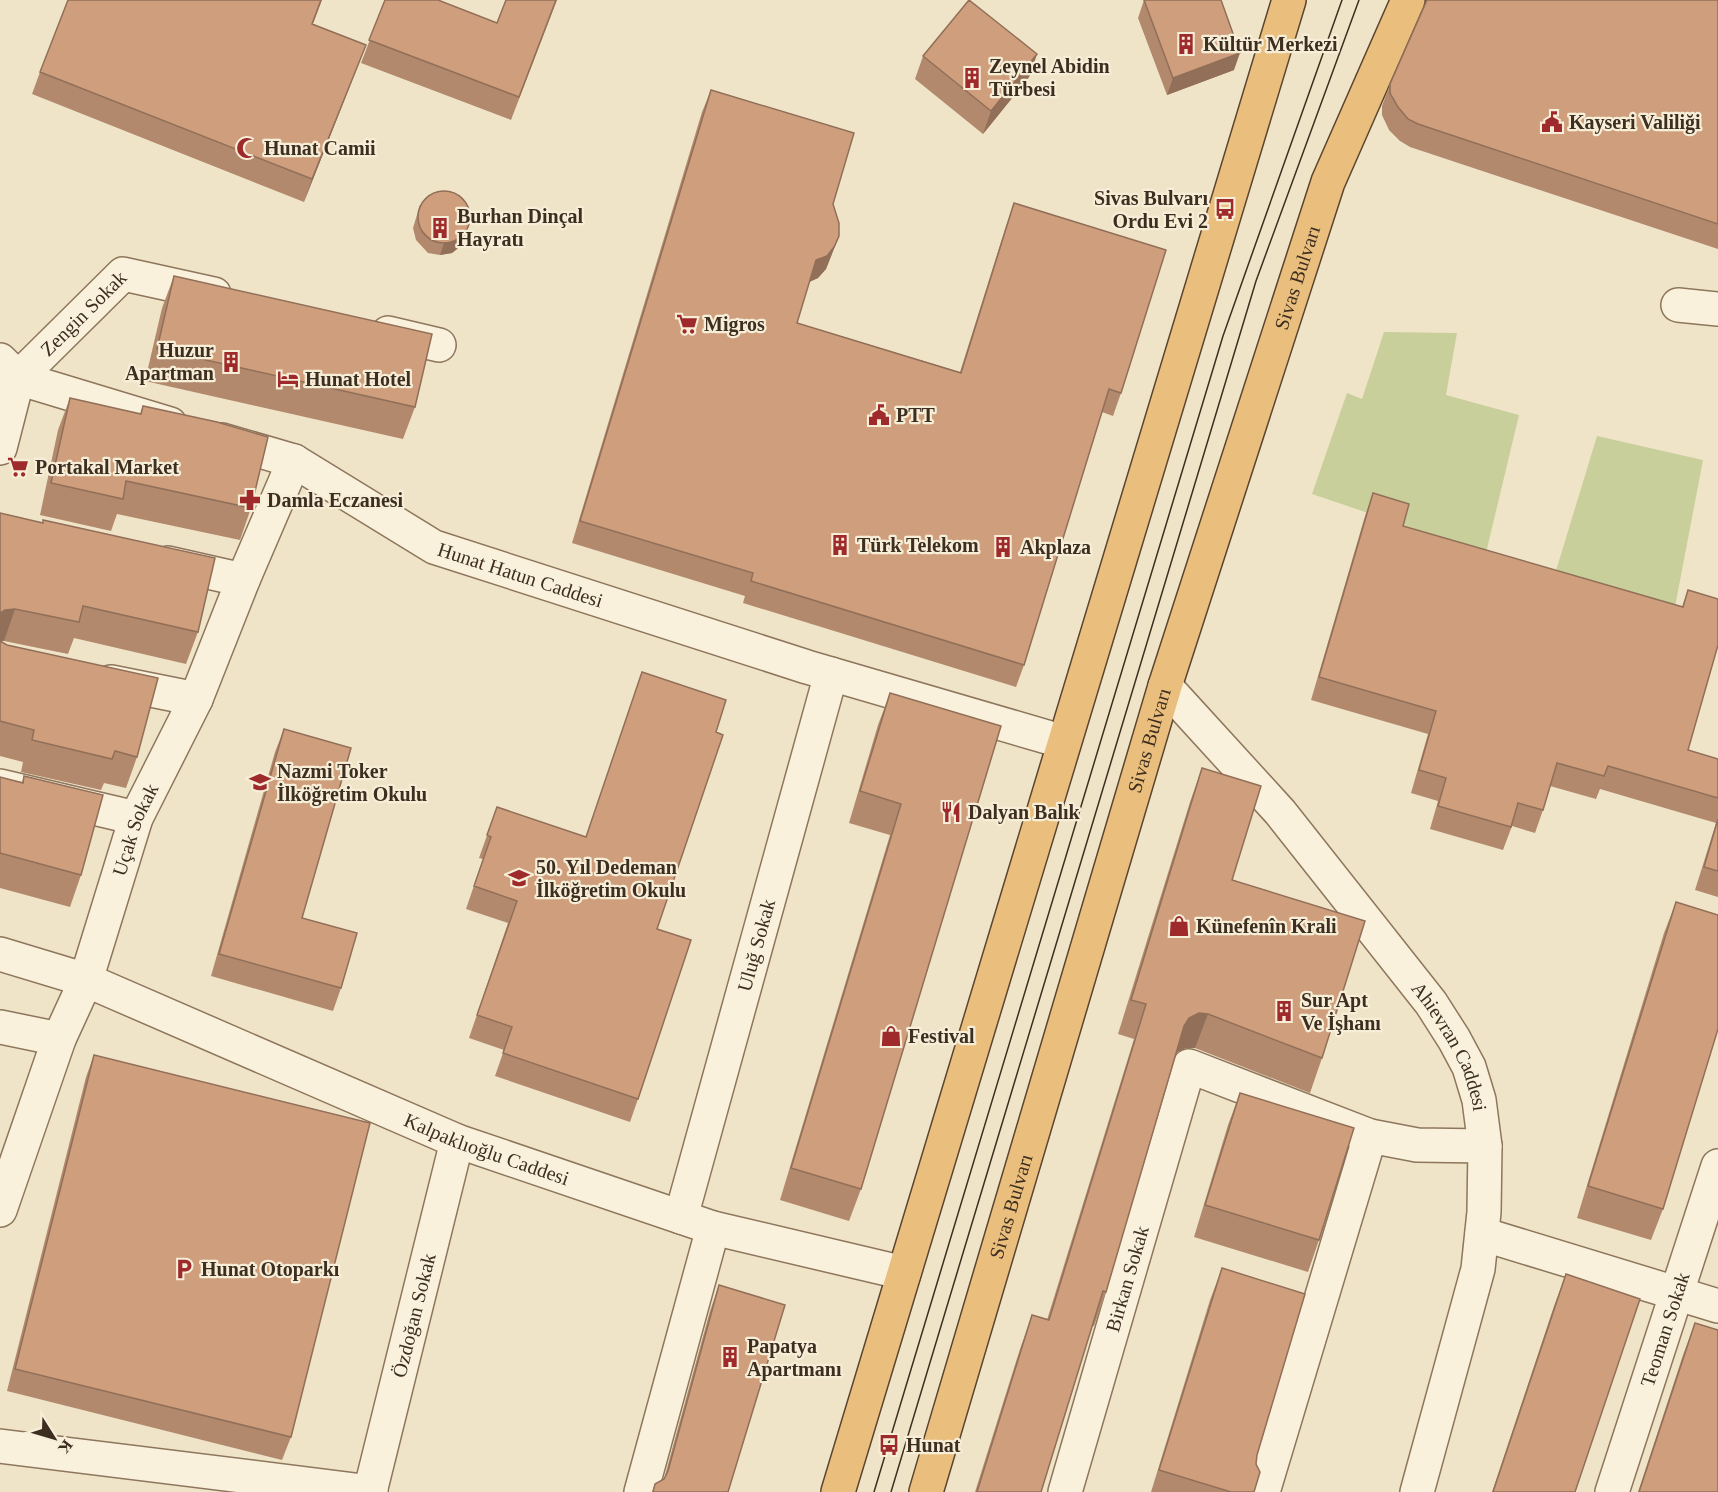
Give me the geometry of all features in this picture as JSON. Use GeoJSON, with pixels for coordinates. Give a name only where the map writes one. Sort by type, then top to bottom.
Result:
{"type":"FeatureCollection","features":[{"type":"Feature","properties":{"kind":"highway"},"geometry":{"type":"LineString","coordinates":[[838,1492],[1289,0]]}},
{"type":"Feature","properties":{"kind":"highway","name":"Sivas Bulvarı"},"geometry":{"type":"LineString","coordinates":[[926,1492],[1165,686],[1328,182],[1408,0]]}},
{"type":"Feature","properties":{"kind":"street","name":"Zengin Sokak"},"geometry":{"type":"LineString","coordinates":[[9,369],[123,274],[240,300]]}},
{"type":"Feature","properties":{"kind":"street"},"geometry":{"type":"LineString","coordinates":[[1678,305],[1718,309]]}},
{"type":"Feature","properties":{"kind":"street"},"geometry":{"type":"LineString","coordinates":[[357,326],[439,345]]}},
{"type":"Feature","properties":{"kind":"street","name":"Hunat Hatun Caddesi"},"geometry":{"type":"LineString","coordinates":[[9,369],[294,461],[434,547],[831,674],[1064,742]]}},
{"type":"Feature","properties":{"kind":"street"},"geometry":{"type":"LineString","coordinates":[[0,448],[9,369]]}},
{"type":"Feature","properties":{"kind":"street","name":"Uçak Sokak"},"geometry":{"type":"LineString","coordinates":[[0,1210],[59,1039],[86,980],[136,818],[196,699],[243,580],[294,461]]}},
{"type":"Feature","properties":{"kind":"street"},"geometry":{"type":"LineString","coordinates":[[139,556],[243,580]]}},
{"type":"Feature","properties":{"kind":"street","name":"Uluğ Sokak"},"geometry":{"type":"LineString","coordinates":[[681,1217],[831,674]]}},
{"type":"Feature","properties":{"kind":"street"},"geometry":{"type":"LineString","coordinates":[[81,676],[196,699]]}},
{"type":"Feature","properties":{"kind":"street","name":"Ahievran Caddesi"},"geometry":{"type":"LineString","coordinates":[[1165,686],[1280,812],[1431,1003],[1454,1039],[1468,1067],[1479,1100],[1485,1146],[1482,1234],[1478,1269],[1418,1492]]}},
{"type":"Feature","properties":{"kind":"street"},"geometry":{"type":"LineString","coordinates":[[0,786],[136,818]]}},
{"type":"Feature","properties":{"kind":"street","name":"Kalpaklıoğlu Caddesi"},"geometry":{"type":"LineString","coordinates":[[0,954],[86,980],[457,1141],[713,1228],[904,1273]]}},
{"type":"Feature","properties":{"kind":"street"},"geometry":{"type":"LineString","coordinates":[[0,1027],[59,1039]]}},
{"type":"Feature","properties":{"kind":"street","name":"Birkan Sokak"},"geometry":{"type":"LineString","coordinates":[[1065,1492],[1189,1066],[1370,1136]]}},
{"type":"Feature","properties":{"kind":"street"},"geometry":{"type":"LineString","coordinates":[[1263,1492],[1370,1136],[1417,1145],[1485,1146]]}},
{"type":"Feature","properties":{"kind":"street","name":"Özdoğan Sokak"},"geometry":{"type":"LineString","coordinates":[[370,1492],[457,1141]]}},
{"type":"Feature","properties":{"kind":"street","name":"Teoman Sokak"},"geometry":{"type":"LineString","coordinates":[[1612,1492],[1718,1166]]}},
{"type":"Feature","properties":{"kind":"street"},"geometry":{"type":"LineString","coordinates":[[641,1492],[713,1228]]}},
{"type":"Feature","properties":{"kind":"street"},"geometry":{"type":"LineString","coordinates":[[1482,1234],[1718,1306]]}},
{"type":"Feature","properties":{"kind":"street"},"geometry":{"type":"LineString","coordinates":[[0,1446],[183,1480],[370,1492]]}},
{"type":"Feature","properties":{"kind":"green space"},"geometry":{"type":"Polygon","coordinates":[[[1384,332],[1457,333],[1446,395],[1519,415],[1486,553],[1312,494],[1347,393],[1362,399],[1384,332]]]}},
{"type":"Feature","properties":{"kind":"green space"},"geometry":{"type":"Polygon","coordinates":[[[1597,436],[1703,460],[1675,607],[1555,574],[1597,436]]]}},
{"type":"Feature","properties":{"kind":"building","name":"Hunat Camii"},"geometry":{"type":"Polygon","coordinates":[[[68,0],[321,0],[312,24],[366,45],[312,179],[40,72],[68,0]]]}},
{"type":"Feature","properties":{"kind":"building"},"geometry":{"type":"Polygon","coordinates":[[[385,0],[438,0],[497,23],[506,0],[556,0],[519,97],[369,40],[385,0]]]}},
{"type":"Feature","properties":{"kind":"building","name":"Zeynel Abidin Türbesi"},"geometry":{"type":"Polygon","coordinates":[[[969,0],[1037,54],[991,111],[923,56],[969,0]]]}},
{"type":"Feature","properties":{"kind":"building","name":"Kültür Merkezi"},"geometry":{"type":"Polygon","coordinates":[[[1144,0],[1221,0],[1240,53],[1173,78],[1144,0]]]}},
{"type":"Feature","properties":{"kind":"building","name":"Kayseri Valiliği"},"geometry":{"type":"Polygon","coordinates":[[[1427,0],[1718,0],[1718,224],[1408,119],[1390,93],[1390,84],[1427,0]]]}},
{"type":"Feature","properties":{"kind":"building"},"geometry":{"type":"Polygon","coordinates":[[[711,90],[854,133],[833,204],[839,223],[839,236],[827,256],[816,260],[797,323],[961,373],[1014,203],[1166,250],[1121,393],[1109,389],[1024,665],[751,581],[753,573],[580,521],[711,90]]]}},
{"type":"Feature","properties":{"kind":"building","name":"Burhan Dinçal Hayratı"},"geometry":{"type":"Polygon","coordinates":[[[439,191],[449,191],[463,198],[470,217],[463,236],[449,243],[439,243],[429,239],[422,232],[418,222],[418,212],[422,202],[429,195],[439,191]]]}},
{"type":"Feature","properties":{"kind":"building"},"geometry":{"type":"Polygon","coordinates":[[[174,276],[432,334],[415,407],[157,349],[174,276]]]}},
{"type":"Feature","properties":{"kind":"building"},"geometry":{"type":"Polygon","coordinates":[[[70,398],[141,414],[143,406],[217,422],[268,437],[251,508],[126,481],[123,499],[51,483],[70,398]]]}},
{"type":"Feature","properties":{"kind":"building"},"geometry":{"type":"Polygon","coordinates":[[[1373,493],[1409,504],[1403,526],[1683,607],[1688,590],[1718,599],[1718,645],[1688,750],[1718,759],[1718,798],[1608,766],[1604,776],[1557,763],[1543,810],[1518,803],[1511,827],[1438,806],[1446,778],[1419,770],[1436,711],[1319,677],[1373,493]]]}},
{"type":"Feature","properties":{"kind":"building"},"geometry":{"type":"Polygon","coordinates":[[[0,513],[43,523],[43,520],[215,558],[198,632],[83,606],[79,622],[15,609],[0,613],[0,513]]]}},
{"type":"Feature","properties":{"kind":"building"},"geometry":{"type":"Polygon","coordinates":[[[0,641],[7,645],[158,678],[137,757],[115,751],[112,759],[32,740],[34,730],[0,721],[0,641]]]}},
{"type":"Feature","properties":{"kind":"building"},"geometry":{"type":"Polygon","coordinates":[[[642,672],[726,700],[716,732],[723,735],[657,929],[691,940],[638,1099],[503,1053],[512,1027],[477,1015],[517,901],[474,886],[491,837],[487,835],[497,807],[586,837],[642,672]]]}},
{"type":"Feature","properties":{"kind":"building"},"geometry":{"type":"Polygon","coordinates":[[[890,693],[1001,726],[861,1189],[791,1168],[901,804],[860,791],[890,693]]]}},
{"type":"Feature","properties":{"kind":"building"},"geometry":{"type":"Polygon","coordinates":[[[284,729],[351,748],[302,918],[357,933],[341,988],[219,954],[284,729]]]}},
{"type":"Feature","properties":{"kind":"building"},"geometry":{"type":"Polygon","coordinates":[[[1202,768],[1261,786],[1232,880],[1365,921],[1322,1058],[1208,1014],[1199,1013],[1189,1018],[1184,1026],[1106,1292],[1103,1291],[1041,1492],[977,1492],[1032,1315],[1049,1320],[1146,1004],[1131,1000],[1202,768]]]}},
{"type":"Feature","properties":{"kind":"building"},"geometry":{"type":"Polygon","coordinates":[[[24,776],[103,795],[81,875],[0,853],[0,777],[23,783],[24,776]]]}},
{"type":"Feature","properties":{"kind":"building"},"geometry":{"type":"Polygon","coordinates":[[[1718,819],[1718,871],[1704,867],[1718,819]]]}},
{"type":"Feature","properties":{"kind":"building"},"geometry":{"type":"Polygon","coordinates":[[[1676,902],[1718,915],[1718,1029],[1663,1209],[1588,1186],[1676,902]]]}},
{"type":"Feature","properties":{"kind":"building","name":"Hunat Otoparkı"},"geometry":{"type":"Polygon","coordinates":[[[94,1055],[370,1123],[291,1437],[15,1369],[94,1055]]]}},
{"type":"Feature","properties":{"kind":"building"},"geometry":{"type":"Polygon","coordinates":[[[1240,1093],[1354,1128],[1319,1240],[1205,1205],[1240,1093]]]}},
{"type":"Feature","properties":{"kind":"building"},"geometry":{"type":"Polygon","coordinates":[[[1222,1268],[1305,1294],[1257,1455],[1256,1464],[1260,1472],[1254,1492],[1231,1492],[1159,1470],[1222,1268]]]}},
{"type":"Feature","properties":{"kind":"building"},"geometry":{"type":"Polygon","coordinates":[[[1566,1274],[1640,1299],[1575,1492],[1493,1492],[1566,1274]]]}},
{"type":"Feature","properties":{"kind":"building"},"geometry":{"type":"Polygon","coordinates":[[[719,1285],[785,1305],[728,1492],[653,1492],[655,1484],[664,1479],[668,1471],[719,1285]]]}},
{"type":"Feature","properties":{"kind":"building"},"geometry":{"type":"Polygon","coordinates":[[[1695,1323],[1718,1330],[1718,1492],[1639,1492],[1695,1323]]]}},
{"type":"Feature","properties":{"kind":"tram line"},"geometry":{"type":"LineString","coordinates":[[874,1492],[1223,336],[1342,0]]}},
{"type":"Feature","properties":{"kind":"tram line"},"geometry":{"type":"LineString","coordinates":[[891,1492],[1256,281],[1359,0]]}},
{"type":"Feature","properties":{"kind":"place","name":"Kültür Merkezi"},"geometry":{"type":"Point","coordinates":[1186,44]}},
{"type":"Feature","properties":{"kind":"place","name":"Zeynel Abidin Türbesi"},"geometry":{"type":"Point","coordinates":[972,78]}},
{"type":"Feature","properties":{"kind":"place","name":"Kayseri Valiliği"},"geometry":{"type":"Point","coordinates":[1552,122]}},
{"type":"Feature","properties":{"kind":"place","name":"Hunat Camii"},"geometry":{"type":"Point","coordinates":[247,148]}},
{"type":"Feature","properties":{"kind":"place","name":"Sivas Bulvarı Ordu Evi 2"},"geometry":{"type":"Point","coordinates":[1225,209]}},
{"type":"Feature","properties":{"kind":"place","name":"Burhan Dinçal Hayratı"},"geometry":{"type":"Point","coordinates":[440,228]}},
{"type":"Feature","properties":{"kind":"place","name":"Migros"},"geometry":{"type":"Point","coordinates":[687,324]}},
{"type":"Feature","properties":{"kind":"place","name":"Huzur Apartman"},"geometry":{"type":"Point","coordinates":[231,362]}},
{"type":"Feature","properties":{"kind":"place","name":"Hunat Hotel"},"geometry":{"type":"Point","coordinates":[288,379]}},
{"type":"Feature","properties":{"kind":"place","name":"PTT"},"geometry":{"type":"Point","coordinates":[879,415]}},
{"type":"Feature","properties":{"kind":"place","name":"Portakal Market"},"geometry":{"type":"Point","coordinates":[18,467]}},
{"type":"Feature","properties":{"kind":"place","name":"Damla Eczanesi"},"geometry":{"type":"Point","coordinates":[250,500]}},
{"type":"Feature","properties":{"kind":"place","name":"Türk Telekom"},"geometry":{"type":"Point","coordinates":[840,545]}},
{"type":"Feature","properties":{"kind":"place","name":"Akplaza"},"geometry":{"type":"Point","coordinates":[1003,547]}},
{"type":"Feature","properties":{"kind":"place","name":"Nazmi Toker İlköğretim Okulu"},"geometry":{"type":"Point","coordinates":[260,782]}},
{"type":"Feature","properties":{"kind":"place","name":"Dalyan Balık"},"geometry":{"type":"Point","coordinates":[951,812]}},
{"type":"Feature","properties":{"kind":"place","name":"50. Yıl Dedeman İlköğretim Okulu"},"geometry":{"type":"Point","coordinates":[519,878]}},
{"type":"Feature","properties":{"kind":"place","name":"Künefenîn Krali"},"geometry":{"type":"Point","coordinates":[1179,926]}},
{"type":"Feature","properties":{"kind":"place","name":"Sur Apt Ve İşhanı"},"geometry":{"type":"Point","coordinates":[1284,1011]}},
{"type":"Feature","properties":{"kind":"place","name":"Festival"},"geometry":{"type":"Point","coordinates":[891,1036]}},
{"type":"Feature","properties":{"kind":"place","name":"Hunat Otoparkı"},"geometry":{"type":"Point","coordinates":[184,1269]}},
{"type":"Feature","properties":{"kind":"place","name":"Papatya Apartmanı"},"geometry":{"type":"Point","coordinates":[730,1357]}},
{"type":"Feature","properties":{"kind":"place","name":"Hunat"},"geometry":{"type":"Point","coordinates":[889,1445]}}]}
